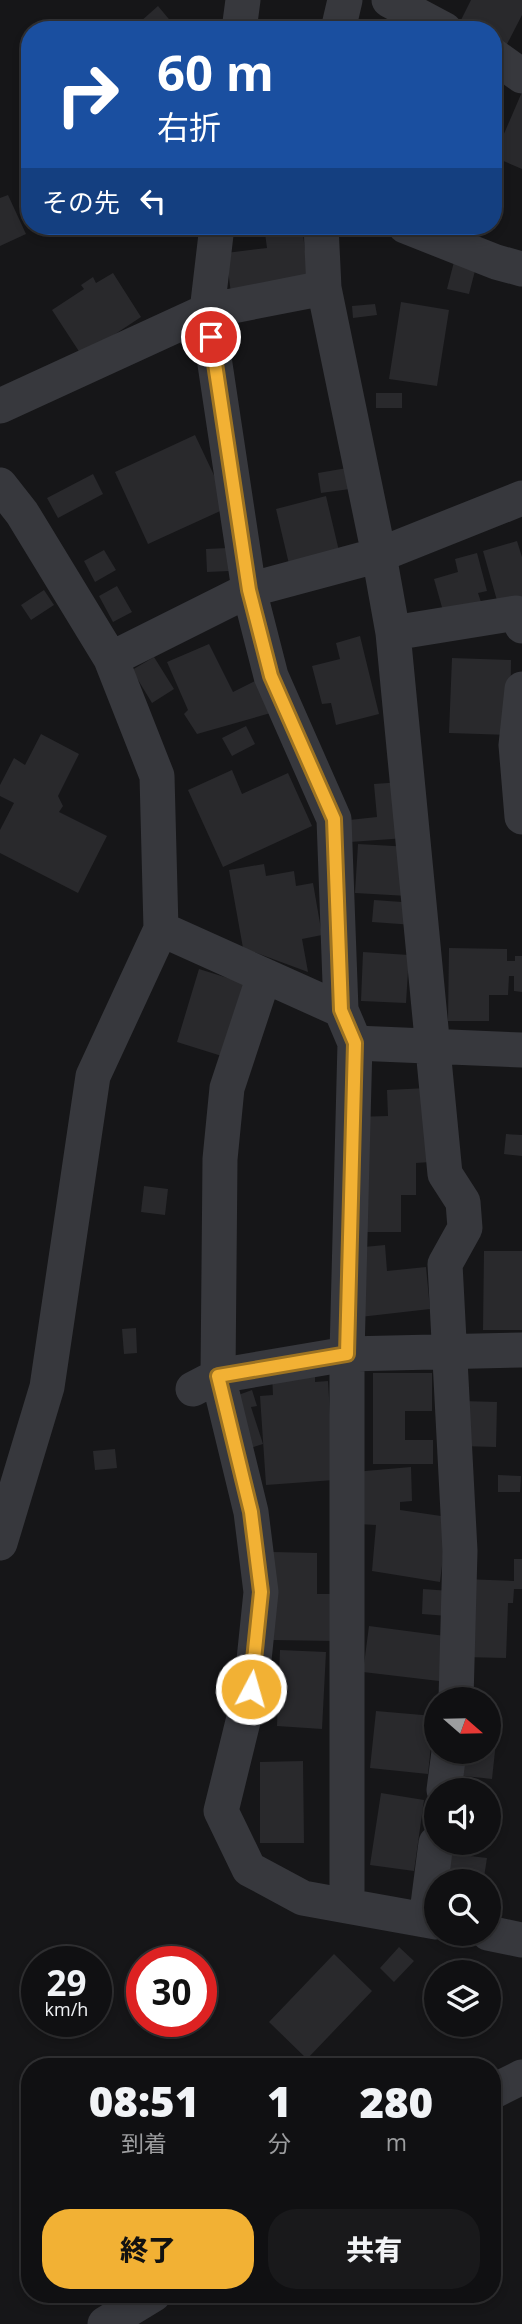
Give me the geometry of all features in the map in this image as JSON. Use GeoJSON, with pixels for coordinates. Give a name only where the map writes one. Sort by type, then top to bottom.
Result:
{"type":"FeatureCollection","features":[{"type":"Feature","properties":{"kind":"street"},"geometry":{"type":"LineString","coordinates":[[240,21],[243,0]]}},
{"type":"Feature","properties":{"kind":"street"},"geometry":{"type":"LineString","coordinates":[[340,21],[345,0]]}},
{"type":"Feature","properties":{"kind":"street"},"geometry":{"type":"LineString","coordinates":[[389,0],[428,21]]}},
{"type":"Feature","properties":{"kind":"street"},"geometry":{"type":"LineString","coordinates":[[502,62],[522,76]]}},
{"type":"Feature","properties":{"kind":"street"},"geometry":{"type":"LineString","coordinates":[[216,235],[207,311],[249,590],[271,676],[334,819],[341,1010],[355,1043],[347,1354],[347,1906]]}},
{"type":"Feature","properties":{"kind":"street"},"geometry":{"type":"LineString","coordinates":[[321,235],[324,288],[393,633],[444,1174],[463,1202],[464,1228],[445,1264],[460,1551],[456,1687]]}},
{"type":"Feature","properties":{"kind":"street"},"geometry":{"type":"LineString","coordinates":[[428,235],[496,262],[522,269]]}},
{"type":"Feature","properties":{"kind":"street"},"geometry":{"type":"LineString","coordinates":[[0,406],[207,311],[324,288]]}},
{"type":"Feature","properties":{"kind":"street"},"geometry":{"type":"LineString","coordinates":[[0,485],[22,513],[111,659],[157,776],[161,929],[93,1076],[47,1387],[0,1543]]}},
{"type":"Feature","properties":{"kind":"street"},"geometry":{"type":"LineString","coordinates":[[111,659],[249,590],[379,555],[522,498]]}},
{"type":"Feature","properties":{"kind":"street"},"geometry":{"type":"LineString","coordinates":[[393,633],[516,613],[522,626]]}},
{"type":"Feature","properties":{"kind":"street"},"geometry":{"type":"LineString","coordinates":[[522,689],[516,745],[522,817]]}},
{"type":"Feature","properties":{"kind":"street"},"geometry":{"type":"LineString","coordinates":[[161,929],[341,1010]]}},
{"type":"Feature","properties":{"kind":"street"},"geometry":{"type":"LineString","coordinates":[[264,976],[226,1100],[205,1382],[251,1512],[261,1592],[251,1689],[221,1811],[250,1869],[303,1898],[424,1920]]}},
{"type":"Feature","properties":{"kind":"street"},"geometry":{"type":"LineString","coordinates":[[355,1043],[522,1050]]}},
{"type":"Feature","properties":{"kind":"street"},"geometry":{"type":"LineString","coordinates":[[205,1382],[347,1354],[522,1350]]}},
{"type":"Feature","properties":{"kind":"street"},"geometry":{"type":"LineString","coordinates":[[501,2088],[522,2077]]}},
{"type":"Feature","properties":{"kind":"street"},"geometry":{"type":"LineString","coordinates":[[105,2324],[139,2303]]}},
{"type":"Feature","properties":{"kind":"building"},"geometry":{"type":"Polygon","coordinates":[[[471,0],[522,0],[522,15],[506,46],[502,44],[502,21],[460,21],[471,0]]]}},
{"type":"Feature","properties":{"kind":"building"},"geometry":{"type":"Polygon","coordinates":[[[158,6],[170,21],[141,21],[158,6]]]}},
{"type":"Feature","properties":{"kind":"building"},"geometry":{"type":"Polygon","coordinates":[[[522,92],[522,169],[502,160],[502,138],[522,92]]]}},
{"type":"Feature","properties":{"kind":"building"},"geometry":{"type":"Polygon","coordinates":[[[8,195],[21,223],[21,235],[24,235],[0,246],[0,198],[8,195]]]}},
{"type":"Feature","properties":{"kind":"building"},"geometry":{"type":"Polygon","coordinates":[[[265,235],[303,235],[309,284],[231,294],[226,253],[267,248],[265,235]]]}},
{"type":"Feature","properties":{"kind":"building"},"geometry":{"type":"Polygon","coordinates":[[[456,254],[478,259],[469,294],[447,289],[456,254]]]}},
{"type":"Feature","properties":{"kind":"building"},"geometry":{"type":"Polygon","coordinates":[[[113,273],[141,317],[82,356],[52,310],[84,289],[81,285],[93,277],[96,283],[113,273]]]}},
{"type":"Feature","properties":{"kind":"building"},"geometry":{"type":"Polygon","coordinates":[[[401,302],[449,310],[437,386],[389,379],[401,302]]]}},
{"type":"Feature","properties":{"kind":"building"},"geometry":{"type":"Polygon","coordinates":[[[375,304],[377,315],[353,318],[352,306],[375,304]]]}},
{"type":"Feature","properties":{"kind":"building"},"geometry":{"type":"Polygon","coordinates":[[[376,393],[402,393],[402,408],[376,408],[376,393]]]}},
{"type":"Feature","properties":{"kind":"building"},"geometry":{"type":"Polygon","coordinates":[[[195,435],[229,507],[148,544],[115,472],[195,435]]]}},
{"type":"Feature","properties":{"kind":"building"},"geometry":{"type":"Polygon","coordinates":[[[353,467],[357,488],[321,493],[318,473],[353,467]]]}},
{"type":"Feature","properties":{"kind":"building"},"geometry":{"type":"Polygon","coordinates":[[[93,474],[103,494],[58,518],[47,498],[93,474]]]}},
{"type":"Feature","properties":{"kind":"building"},"geometry":{"type":"Polygon","coordinates":[[[326,496],[339,551],[289,564],[276,509],[326,496]]]}},
{"type":"Feature","properties":{"kind":"building"},"geometry":{"type":"Polygon","coordinates":[[[517,541],[522,557],[522,597],[498,604],[483,551],[517,541]]]}},
{"type":"Feature","properties":{"kind":"building"},"geometry":{"type":"Polygon","coordinates":[[[228,548],[229,571],[207,572],[206,549],[228,548]]]}},
{"type":"Feature","properties":{"kind":"building"},"geometry":{"type":"Polygon","coordinates":[[[104,550],[116,570],[95,582],[84,561],[104,550]]]}},
{"type":"Feature","properties":{"kind":"building"},"geometry":{"type":"Polygon","coordinates":[[[477,553],[487,591],[478,593],[483,608],[445,618],[434,579],[458,572],[455,559],[477,553]]]}},
{"type":"Feature","properties":{"kind":"building"},"geometry":{"type":"Polygon","coordinates":[[[117,586],[132,612],[113,622],[99,596],[117,586]]]}},
{"type":"Feature","properties":{"kind":"building"},"geometry":{"type":"Polygon","coordinates":[[[44,590],[54,605],[31,620],[21,605],[44,590]]]}},
{"type":"Feature","properties":{"kind":"building"},"geometry":{"type":"Polygon","coordinates":[[[360,636],[379,714],[336,725],[331,703],[322,704],[312,666],[340,659],[336,643],[360,636]]]}},
{"type":"Feature","properties":{"kind":"building"},"geometry":{"type":"Polygon","coordinates":[[[209,644],[233,692],[265,676],[274,712],[197,734],[184,714],[188,710],[167,662],[209,644]]]}},
{"type":"Feature","properties":{"kind":"building"},"geometry":{"type":"Polygon","coordinates":[[[154,657],[174,689],[152,703],[132,670],[154,657]]]}},
{"type":"Feature","properties":{"kind":"building"},"geometry":{"type":"Polygon","coordinates":[[[452,658],[511,660],[510,735],[449,733],[452,658]]]}},
{"type":"Feature","properties":{"kind":"building"},"geometry":{"type":"Polygon","coordinates":[[[246,726],[255,744],[232,756],[222,738],[246,726]]]}},
{"type":"Feature","properties":{"kind":"building"},"geometry":{"type":"Polygon","coordinates":[[[41,734],[79,754],[58,796],[63,806],[59,812],[107,836],[78,893],[0,853],[0,830],[14,803],[0,796],[0,785],[14,758],[25,765],[41,734]]]}},
{"type":"Feature","properties":{"kind":"building"},"geometry":{"type":"Polygon","coordinates":[[[232,770],[242,794],[288,773],[312,826],[223,867],[188,790],[232,770]]]}},
{"type":"Feature","properties":{"kind":"building"},"geometry":{"type":"Polygon","coordinates":[[[402,782],[406,838],[350,842],[349,820],[377,817],[374,784],[402,782]]]}},
{"type":"Feature","properties":{"kind":"building"},"geometry":{"type":"Polygon","coordinates":[[[358,844],[411,847],[408,896],[355,893],[358,844]]]}},
{"type":"Feature","properties":{"kind":"building"},"geometry":{"type":"Polygon","coordinates":[[[264,864],[266,876],[294,871],[296,886],[313,883],[322,935],[302,939],[308,972],[243,948],[229,870],[264,864]]]}},
{"type":"Feature","properties":{"kind":"building"},"geometry":{"type":"Polygon","coordinates":[[[374,900],[416,903],[414,925],[372,922],[374,900]]]}},
{"type":"Feature","properties":{"kind":"building"},"geometry":{"type":"Polygon","coordinates":[[[449,948],[507,949],[507,961],[515,961],[515,956],[522,956],[522,992],[514,991],[514,976],[509,976],[508,995],[489,995],[489,1021],[448,1021],[449,948]]]}},
{"type":"Feature","properties":{"kind":"building"},"geometry":{"type":"Polygon","coordinates":[[[363,952],[409,955],[406,1003],[361,1001],[363,952]]]}},
{"type":"Feature","properties":{"kind":"building"},"geometry":{"type":"Polygon","coordinates":[[[199,969],[247,984],[225,1057],[177,1042],[199,969]]]}},
{"type":"Feature","properties":{"kind":"building"},"geometry":{"type":"Polygon","coordinates":[[[428,1088],[430,1162],[416,1163],[416,1195],[401,1195],[401,1232],[352,1232],[354,1117],[388,1116],[387,1090],[428,1088]]]}},
{"type":"Feature","properties":{"kind":"building"},"geometry":{"type":"Polygon","coordinates":[[[506,1134],[522,1135],[522,1156],[504,1154],[506,1134]]]}},
{"type":"Feature","properties":{"kind":"building"},"geometry":{"type":"Polygon","coordinates":[[[144,1186],[168,1189],[165,1215],[141,1212],[144,1186]]]}},
{"type":"Feature","properties":{"kind":"building"},"geometry":{"type":"Polygon","coordinates":[[[385,1245],[387,1271],[426,1267],[430,1309],[360,1317],[353,1248],[385,1245]]]}},
{"type":"Feature","properties":{"kind":"building"},"geometry":{"type":"Polygon","coordinates":[[[484,1251],[522,1251],[522,1330],[483,1330],[484,1251]]]}},
{"type":"Feature","properties":{"kind":"building"},"geometry":{"type":"Polygon","coordinates":[[[136,1328],[137,1353],[124,1354],[122,1329],[136,1328]]]}},
{"type":"Feature","properties":{"kind":"building"},"geometry":{"type":"Polygon","coordinates":[[[315,1372],[315,1382],[328,1381],[334,1480],[266,1485],[260,1396],[273,1395],[272,1375],[315,1372]]]}},
{"type":"Feature","properties":{"kind":"building"},"geometry":{"type":"Polygon","coordinates":[[[373,1373],[432,1373],[432,1411],[405,1411],[405,1440],[433,1440],[433,1464],[373,1464],[373,1373]]]}},
{"type":"Feature","properties":{"kind":"building"},"geometry":{"type":"Polygon","coordinates":[[[252,1390],[257,1406],[251,1407],[263,1444],[250,1448],[233,1397],[252,1390]]]}},
{"type":"Feature","properties":{"kind":"building"},"geometry":{"type":"Polygon","coordinates":[[[462,1401],[497,1402],[496,1447],[461,1446],[462,1401]]]}},
{"type":"Feature","properties":{"kind":"building"},"geometry":{"type":"Polygon","coordinates":[[[115,1449],[117,1468],[95,1470],[93,1451],[115,1449]]]}},
{"type":"Feature","properties":{"kind":"building"},"geometry":{"type":"Polygon","coordinates":[[[411,1467],[412,1501],[400,1502],[400,1510],[448,1517],[440,1582],[372,1571],[376,1525],[358,1524],[354,1472],[411,1467]]]}},
{"type":"Feature","properties":{"kind":"building"},"geometry":{"type":"Polygon","coordinates":[[[498,1475],[521,1476],[520,1492],[498,1492],[498,1475]]]}},
{"type":"Feature","properties":{"kind":"building"},"geometry":{"type":"Polygon","coordinates":[[[273,1552],[317,1553],[317,1594],[336,1594],[335,1641],[272,1640],[273,1552]]]}},
{"type":"Feature","properties":{"kind":"building"},"geometry":{"type":"Polygon","coordinates":[[[514,1559],[522,1559],[522,1589],[514,1589],[513,1603],[508,1603],[506,1658],[462,1657],[464,1579],[514,1581],[514,1559]]]}},
{"type":"Feature","properties":{"kind":"building"},"geometry":{"type":"Polygon","coordinates":[[[423,1589],[450,1591],[448,1616],[422,1614],[423,1589]]]}},
{"type":"Feature","properties":{"kind":"building"},"geometry":{"type":"Polygon","coordinates":[[[369,1626],[445,1636],[439,1681],[363,1672],[369,1626]]]}},
{"type":"Feature","properties":{"kind":"building"},"geometry":{"type":"Polygon","coordinates":[[[280,1650],[326,1652],[322,1729],[277,1726],[280,1650]]]}},
{"type":"Feature","properties":{"kind":"building"},"geometry":{"type":"Polygon","coordinates":[[[376,1711],[424,1715],[424,1764],[429,1764],[428,1774],[370,1768],[376,1711]]]}},
{"type":"Feature","properties":{"kind":"building"},"geometry":{"type":"Polygon","coordinates":[[[303,1761],[304,1843],[260,1843],[260,1762],[303,1761]]]}},
{"type":"Feature","properties":{"kind":"building"},"geometry":{"type":"Polygon","coordinates":[[[457,1764],[494,1764],[492,1778],[456,1775],[457,1764]]]}},
{"type":"Feature","properties":{"kind":"building"},"geometry":{"type":"Polygon","coordinates":[[[381,1793],[424,1800],[414,1871],[370,1865],[381,1793]]]}},
{"type":"Feature","properties":{"kind":"building"},"geometry":{"type":"Polygon","coordinates":[[[446,1855],[487,1858],[485,1869],[442,1869],[446,1855]]]}},
{"type":"Feature","properties":{"kind":"building"},"geometry":{"type":"Polygon","coordinates":[[[399,1947],[414,1961],[394,1982],[380,1968],[399,1947]]]}},
{"type":"Feature","properties":{"kind":"building"},"geometry":{"type":"Polygon","coordinates":[[[334,1954],[372,1991],[308,2058],[269,2022],[334,1954]]]}},
{"type":"Feature","properties":{"kind":"route"},"geometry":{"type":"LineString","coordinates":[[211,337],[249,590],[271,676],[334,819],[341,1010],[355,1043],[347,1354],[218,1376],[251,1512],[261,1592],[251,1689]]}}]}
